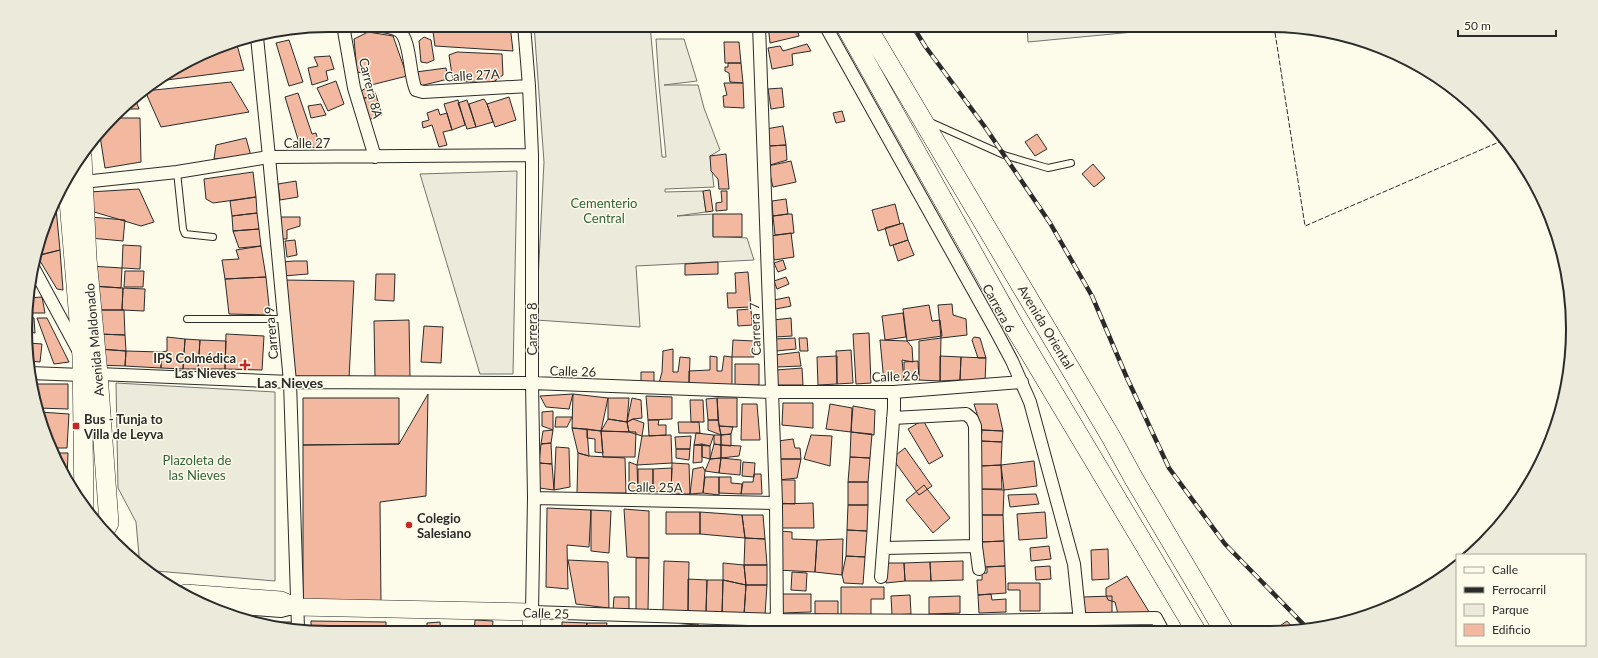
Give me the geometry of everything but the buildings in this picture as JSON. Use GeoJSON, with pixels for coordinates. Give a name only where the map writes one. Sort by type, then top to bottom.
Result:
{"type":"FeatureCollection","features":[{"type":"Feature","properties":{"kind":"main road","name":"Avenida Oriental"},"geometry":{"type":"LineString","coordinates":[[849,32],[1016,330],[1193,626]]}},
{"type":"Feature","properties":{"kind":"main road","name":"Avenida Oriental"},"geometry":{"type":"LineString","coordinates":[[870,32],[1111,437],[1134,479],[1221,626]]}},
{"type":"Feature","properties":{"kind":"main road","name":"Avenida Maldonado"},"geometry":{"type":"LineString","coordinates":[[76,178],[68,189],[82,356],[90,374],[106,525]]}},
{"type":"Feature","properties":{"kind":"main road","name":"Avenida Maldonado"},"geometry":{"type":"LineString","coordinates":[[76,178],[87,259],[90,374],[84,498]]}},
{"type":"Feature","properties":{"kind":"main road","name":"Calle 25"},"geometry":{"type":"LineString","coordinates":[[195,594],[281,600],[297,607],[532,612]]}},
{"type":"Feature","properties":{"kind":"main road","name":"Carrera 8"},"geometry":{"type":"LineString","coordinates":[[531,626],[532,612]]}},
{"type":"Feature","properties":{"kind":"street","name":"Carrera 8A"},"geometry":{"type":"LineString","coordinates":[[344,32],[354,88],[376,157]]}},
{"type":"Feature","properties":{"kind":"street","name":"Calle 27A"},"geometry":{"type":"LineString","coordinates":[[401,32],[406,41],[413,84],[416,90],[423,92],[529,86]]}},
{"type":"Feature","properties":{"kind":"street","name":"Carrera 8"},"geometry":{"type":"LineString","coordinates":[[525,32],[532,155],[532,383],[534,498],[532,612]]}},
{"type":"Feature","properties":{"kind":"street","name":"Carrera 7"},"geometry":{"type":"LineString","coordinates":[[759,32],[776,503],[777,626]]}},
{"type":"Feature","properties":{"kind":"street","name":"Carrera 6"},"geometry":{"type":"LineString","coordinates":[[829,32],[995,329],[1022,382],[1030,402],[1074,564],[1081,626]]}},
{"type":"Feature","properties":{"kind":"street","name":"Carrera 9"},"geometry":{"type":"LineString","coordinates":[[257,41],[270,157],[290,382],[298,624]]}},
{"type":"Feature","properties":{"kind":"street","name":"Calle 27"},"geometry":{"type":"LineString","coordinates":[[76,178],[178,172],[270,157],[532,155]]}},
{"type":"Feature","properties":{"kind":"street"},"geometry":{"type":"LineString","coordinates":[[37,274],[82,356]]}},
{"type":"Feature","properties":{"kind":"street","name":"Calle 26"},"geometry":{"type":"LineString","coordinates":[[36,373],[290,382],[532,383],[772,392],[894,392],[1022,382]]}},
{"type":"Feature","properties":{"kind":"street"},"geometry":{"type":"LineString","coordinates":[[881,577],[894,392]]}},
{"type":"Feature","properties":{"kind":"street"},"geometry":{"type":"LineString","coordinates":[[893,418],[966,414],[972,419],[975,426],[976,546],[979,569]]}},
{"type":"Feature","properties":{"kind":"street","name":"Calle 25A"},"geometry":{"type":"LineString","coordinates":[[534,498],[776,503]]}},
{"type":"Feature","properties":{"kind":"street"},"geometry":{"type":"LineString","coordinates":[[884,548],[976,546]]}},
{"type":"Feature","properties":{"kind":"street","name":"Calle 25"},"geometry":{"type":"LineString","coordinates":[[226,607],[281,611],[297,607]]}},
{"type":"Feature","properties":{"kind":"street","name":"Calle 25"},"geometry":{"type":"LineString","coordinates":[[532,612],[777,626],[972,620],[1156,618],[1160,626]]}},
{"type":"Feature","properties":{"kind":"lane"},"geometry":{"type":"LineString","coordinates":[[921,118],[1004,155],[1048,168],[1071,163]]}},
{"type":"Feature","properties":{"kind":"lane"},"geometry":{"type":"LineString","coordinates":[[178,172],[183,229],[185,234],[213,237]]}},
{"type":"Feature","properties":{"kind":"lane"},"geometry":{"type":"LineString","coordinates":[[187,319],[284,319]]}},
{"type":"Feature","properties":{"kind":"green space","name":"Cementerio Central"},"geometry":{"type":"Polygon","coordinates":[[[535,32],[651,32],[662,157],[666,157],[656,39],[684,39],[697,81],[664,85],[698,85],[704,108],[720,150],[710,156],[714,187],[665,189],[665,192],[703,191],[706,212],[677,216],[713,214],[713,236],[747,238],[754,260],[636,266],[640,327],[536,320],[544,162],[535,32]]]}},
{"type":"Feature","properties":{"kind":"green space"},"geometry":{"type":"Polygon","coordinates":[[[1027,32],[1133,32],[1028,42],[1027,32]]]}},
{"type":"Feature","properties":{"kind":"green space"},"geometry":{"type":"Polygon","coordinates":[[[517,171],[513,374],[480,374],[420,174],[517,171]]]}},
{"type":"Feature","properties":{"kind":"green space","name":"Plazoleta de las Nieves"},"geometry":{"type":"Polygon","coordinates":[[[116,383],[275,392],[275,581],[157,571],[139,557],[136,522],[118,488],[116,383]]]}},
{"type":"Feature","properties":{"kind":"railway"},"geometry":{"type":"LineString","coordinates":[[916,32],[985,127],[1050,223],[1092,296],[1127,378],[1169,468],[1225,544],[1303,624]]}},
{"type":"Feature","properties":{"kind":"fence"},"geometry":{"type":"LineString","coordinates":[[1275,32],[1305,226],[1500,142]]}},
{"type":"Feature","properties":{"kind":"place","name":"IPS Colmédica Las Nieves"},"geometry":{"type":"Point","coordinates":[245,365]}},
{"type":"Feature","properties":{"kind":"place","name":"Bus - Tunja to Villa de Leyva"},"geometry":{"type":"Point","coordinates":[76,426]}},
{"type":"Feature","properties":{"kind":"place","name":"Colegio Salesiano"},"geometry":{"type":"Point","coordinates":[409,525]}},
{"type":"Feature","properties":{"kind":"district","name":"Las Nieves"},"geometry":{"type":"Point","coordinates":[290,382]}}]}
